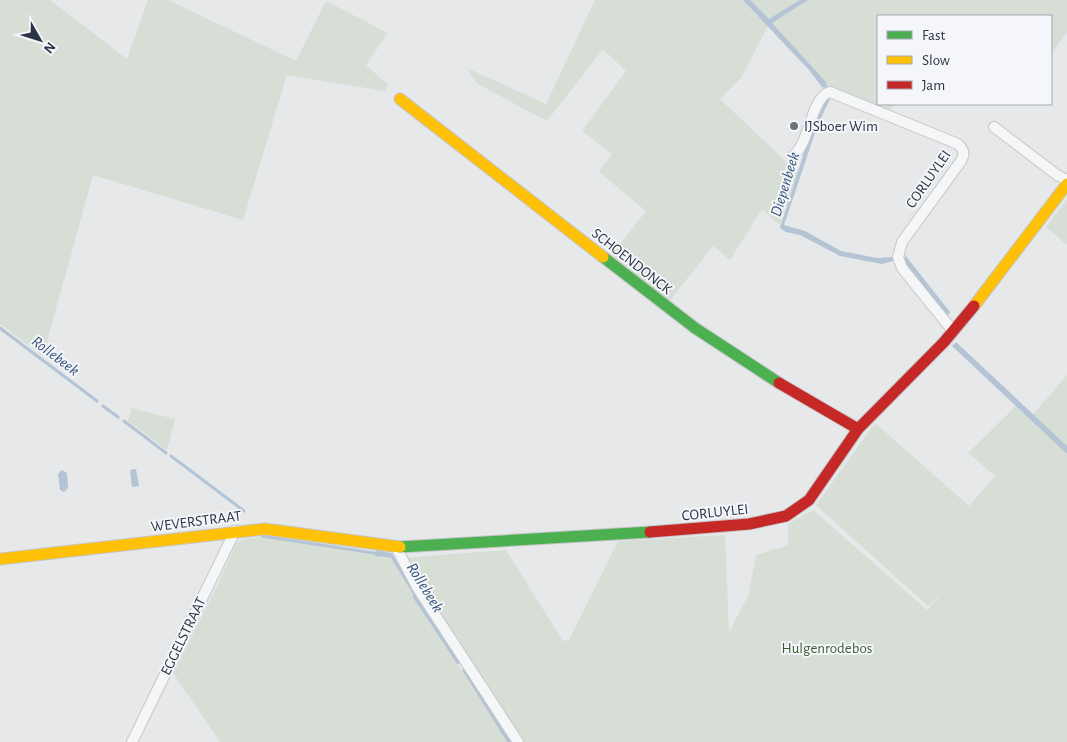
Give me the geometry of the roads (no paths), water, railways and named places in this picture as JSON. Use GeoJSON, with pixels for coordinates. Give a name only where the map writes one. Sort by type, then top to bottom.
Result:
{"type":"FeatureCollection","features":[{"type":"Feature","properties":{"kind":"street","name":"CORLUYLEI"},"geometry":{"type":"LineString","coordinates":[[794,155],[803,145],[822,96],[830,92],[958,144],[962,148],[964,152],[961,162],[902,242],[898,257],[902,268],[954,331]]}},
{"type":"Feature","properties":{"kind":"street","name":"SCHOENDONCK"},"geometry":{"type":"LineString","coordinates":[[400,99],[695,328],[784,386],[858,429]]}},
{"type":"Feature","properties":{"kind":"street"},"geometry":{"type":"LineString","coordinates":[[994,127],[1057,175],[1067,180]]}},
{"type":"Feature","properties":{"kind":"street","name":"CORLUYLEI"},"geometry":{"type":"LineString","coordinates":[[396,547],[675,531],[771,520],[786,516],[809,500],[858,429],[954,331],[1067,184]]}},
{"type":"Feature","properties":{"kind":"street","name":"WEVERSTRAAT"},"geometry":{"type":"LineString","coordinates":[[0,559],[265,529],[396,547]]}},
{"type":"Feature","properties":{"kind":"street","name":"EGGELSTRAAT"},"geometry":{"type":"LineString","coordinates":[[132,742],[235,531]]}},
{"type":"Feature","properties":{"kind":"street"},"geometry":{"type":"LineString","coordinates":[[396,547],[417,587],[518,742]]}},
{"type":"Feature","properties":{"kind":"water"},"geometry":{"type":"Polygon","coordinates":[[[743,0],[750,0],[769,19],[800,0],[808,0],[772,23],[826,82],[826,88],[822,87],[809,70],[743,0]]]}},
{"type":"Feature","properties":{"kind":"water"},"geometry":{"type":"Polygon","coordinates":[[[831,97],[818,124],[784,225],[805,231],[841,251],[877,258],[893,257],[893,261],[882,264],[840,256],[800,235],[786,232],[780,228],[810,134],[827,98],[831,97]]]}},
{"type":"Feature","properties":{"kind":"water"},"geometry":{"type":"Polygon","coordinates":[[[905,255],[950,312],[949,315],[934,300],[908,266],[905,261],[905,255]]]}},
{"type":"Feature","properties":{"kind":"water"},"geometry":{"type":"Polygon","coordinates":[[[956,342],[1067,446],[1067,454],[952,346],[956,342]]]}},
{"type":"Feature","properties":{"kind":"water"},"geometry":{"type":"Polygon","coordinates":[[[136,469],[139,486],[132,487],[130,470],[136,469]]]}},
{"type":"Feature","properties":{"kind":"water"},"geometry":{"type":"Polygon","coordinates":[[[62,470],[67,473],[68,488],[64,492],[60,490],[58,474],[62,470]]]}},
{"type":"Feature","properties":{"kind":"water"},"geometry":{"type":"Polygon","coordinates":[[[376,550],[391,553],[395,558],[375,556],[376,550]]]}},
{"type":"Feature","properties":{"kind":"water"},"geometry":{"type":"Polygon","coordinates":[[[416,594],[460,663],[457,664],[412,596],[416,594]]]}},
{"type":"Feature","properties":{"kind":"water"},"geometry":{"type":"Polygon","coordinates":[[[465,668],[513,742],[507,742],[462,670],[465,668]]]}},
{"type":"Feature","properties":{"kind":"waterway","name":"Rollebeek"},"geometry":{"type":"LineString","coordinates":[[0,328],[97,401]]}},
{"type":"Feature","properties":{"kind":"waterway","name":"Rollebeek"},"geometry":{"type":"LineString","coordinates":[[103,406],[118,417]]}},
{"type":"Feature","properties":{"kind":"waterway","name":"Rollebeek"},"geometry":{"type":"LineString","coordinates":[[124,421],[166,453]]}},
{"type":"Feature","properties":{"kind":"waterway","name":"Rollebeek"},"geometry":{"type":"LineString","coordinates":[[171,456],[244,511]]}},
{"type":"Feature","properties":{"kind":"waterway","name":"Rollebeek"},"geometry":{"type":"LineString","coordinates":[[262,536],[380,554]]}},
{"type":"Feature","properties":{"kind":"waterway","name":"Rollebeek"},"geometry":{"type":"LineString","coordinates":[[391,555],[416,597]]}},
{"type":"Feature","properties":{"kind":"place","name":"IJSboer Wim"},"geometry":{"type":"Point","coordinates":[794,126]}},
{"type":"Feature","properties":{"kind":"water label","name":"Diepenbeek"},"geometry":{"type":"Point","coordinates":[784,184]}},
{"type":"Feature","properties":{"kind":"park label","name":"Hulgenrodebos"},"geometry":{"type":"Point","coordinates":[827,648]}}]}
